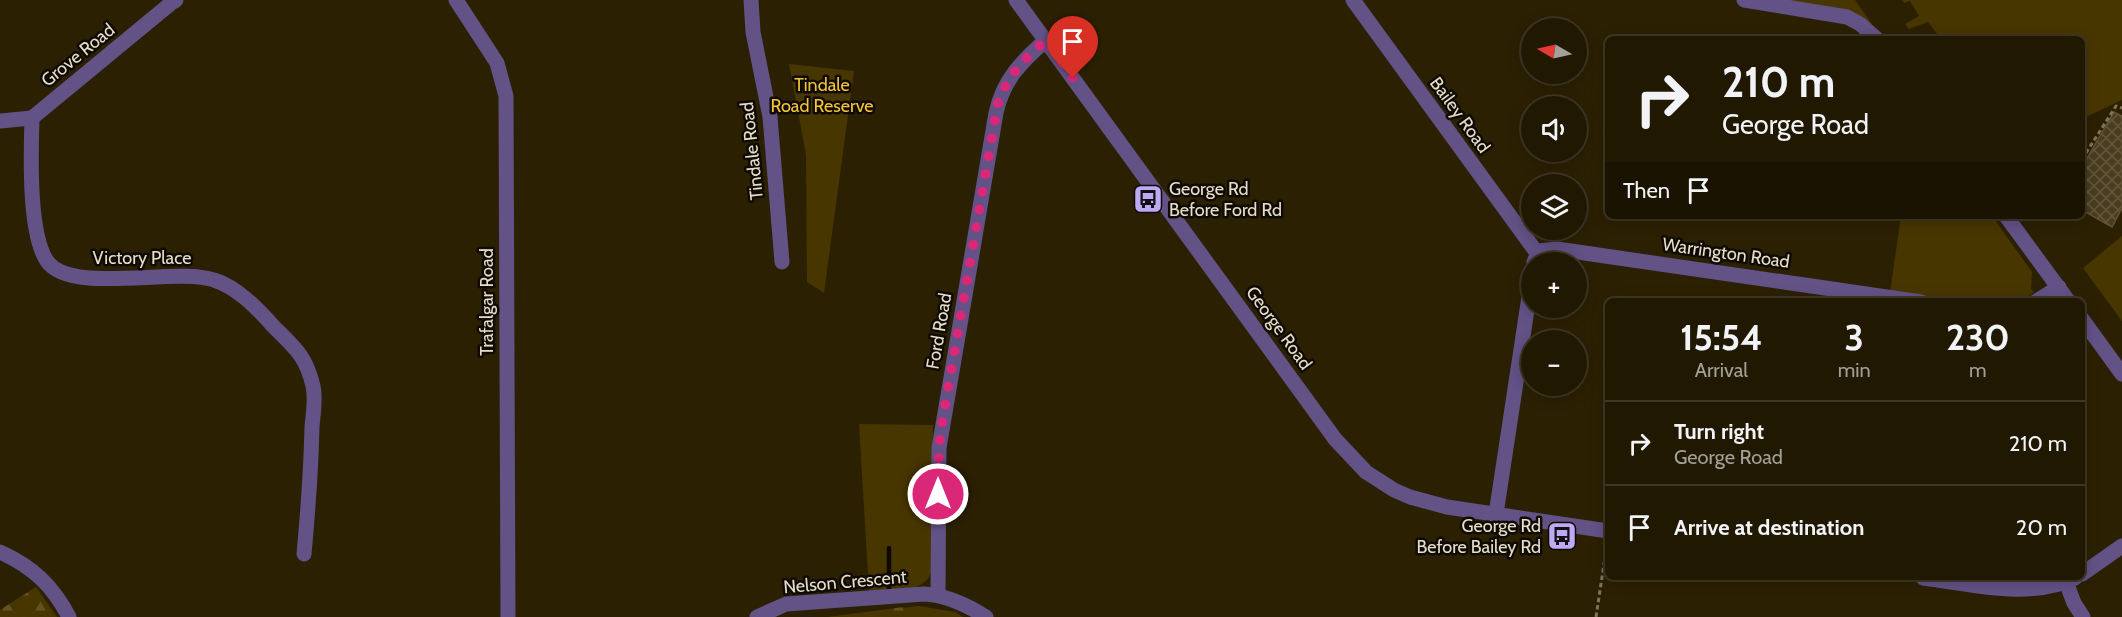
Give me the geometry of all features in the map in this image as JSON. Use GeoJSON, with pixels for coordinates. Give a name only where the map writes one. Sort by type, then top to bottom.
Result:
{"type":"FeatureCollection","features":[{"type":"Feature","properties":{"kind":"street","name":"Grove Road"},"geometry":{"type":"LineString","coordinates":[[32,118],[176,0]]}},
{"type":"Feature","properties":{"kind":"street","name":"Trafalgar Road"},"geometry":{"type":"LineString","coordinates":[[456,0],[496,63],[506,96],[508,617]]}},
{"type":"Feature","properties":{"kind":"street","name":"Tindale Road"},"geometry":{"type":"LineString","coordinates":[[751,0],[756,48],[770,117],[782,262]]}},
{"type":"Feature","properties":{"kind":"street","name":"George Road"},"geometry":{"type":"LineString","coordinates":[[1017,0],[1335,439],[1354,461],[1378,480],[1410,497],[1447,507],[1605,531]]}},
{"type":"Feature","properties":{"kind":"street","name":"Bailey Road"},"geometry":{"type":"LineString","coordinates":[[1353,0],[1531,252]]}},
{"type":"Feature","properties":{"kind":"street"},"geometry":{"type":"LineString","coordinates":[[1744,0],[1846,17],[1860,24],[1874,36]]}},
{"type":"Feature","properties":{"kind":"street","name":"Ford Road"},"geometry":{"type":"LineString","coordinates":[[938,595],[939,448],[996,113],[1001,94],[1010,76],[1024,58],[1046,40]]}},
{"type":"Feature","properties":{"kind":"street"},"geometry":{"type":"LineString","coordinates":[[0,121],[32,118]]}},
{"type":"Feature","properties":{"kind":"street","name":"Victory Place"},"geometry":{"type":"LineString","coordinates":[[32,118],[31,161],[36,229],[47,261],[63,274],[84,278],[192,276],[214,280],[239,294],[266,318],[304,358],[314,388],[312,460],[304,554]]}},
{"type":"Feature","properties":{"kind":"street"},"geometry":{"type":"LineString","coordinates":[[2008,219],[2066,298]]}},
{"type":"Feature","properties":{"kind":"street","name":"Warrington Road"},"geometry":{"type":"LineString","coordinates":[[1540,252],[1557,249],[1578,252]]}},
{"type":"Feature","properties":{"kind":"street","name":"Warrington Road"},"geometry":{"type":"LineString","coordinates":[[1587,253],[1894,298]]}},
{"type":"Feature","properties":{"kind":"street"},"geometry":{"type":"LineString","coordinates":[[2041,298],[2059,287]]}},
{"type":"Feature","properties":{"kind":"street"},"geometry":{"type":"LineString","coordinates":[[1496,514],[1526,318]]}},
{"type":"Feature","properties":{"kind":"street"},"geometry":{"type":"LineString","coordinates":[[2085,323],[2122,374]]}},
{"type":"Feature","properties":{"kind":"street"},"geometry":{"type":"LineString","coordinates":[[2085,572],[2122,546]]}},
{"type":"Feature","properties":{"kind":"street"},"geometry":{"type":"LineString","coordinates":[[0,552],[22,562],[42,578],[60,600],[69,617]]}},
{"type":"Feature","properties":{"kind":"street"},"geometry":{"type":"LineString","coordinates":[[1941,580],[2021,589],[2044,587],[2071,580],[2074,603],[2083,617]]}},
{"type":"Feature","properties":{"kind":"street","name":"Nelson Crescent"},"geometry":{"type":"LineString","coordinates":[[757,617],[786,604],[924,594],[938,595]]}},
{"type":"Feature","properties":{"kind":"street"},"geometry":{"type":"LineString","coordinates":[[938,595],[986,617]]}},
{"type":"Feature","properties":{"kind":"path"},"geometry":{"type":"LineString","coordinates":[[2086,153],[2116,106],[2122,108]]}},
{"type":"Feature","properties":{"kind":"path"},"geometry":{"type":"LineString","coordinates":[[1596,617],[1605,559]]}},
{"type":"Feature","properties":{"kind":"green space"},"geometry":{"type":"Polygon","coordinates":[[[1749,0],[1855,0],[1872,24],[1749,0]]]}},
{"type":"Feature","properties":{"kind":"green space"},"geometry":{"type":"Polygon","coordinates":[[[1902,0],[2122,0],[2122,100],[2085,118],[2085,36],[1939,36],[1928,22],[1909,29],[1905,24],[1919,16],[1910,1],[1904,3],[1902,0]]]}},
{"type":"Feature","properties":{"kind":"green space","name":"Tindale Road Reserve"},"geometry":{"type":"Polygon","coordinates":[[[789,64],[854,71],[824,293],[807,282],[806,155],[789,64]]]}},
{"type":"Feature","properties":{"kind":"green space"},"geometry":{"type":"Polygon","coordinates":[[[1901,219],[1994,219],[2032,272],[2031,289],[2034,292],[2026,298],[1938,298],[1890,292],[1901,219]]]}},
{"type":"Feature","properties":{"kind":"green space"},"geometry":{"type":"Polygon","coordinates":[[[2122,236],[2122,321],[2083,268],[2122,236]]]}},
{"type":"Feature","properties":{"kind":"green space"},"geometry":{"type":"Polygon","coordinates":[[[859,424],[933,425],[931,572],[921,585],[914,588],[869,591],[859,424]]]}},
{"type":"Feature","properties":{"kind":"green space"},"geometry":{"type":"Polygon","coordinates":[[[36,587],[57,617],[0,617],[0,610],[36,587]]]}},
{"type":"Feature","properties":{"kind":"green space"},"geometry":{"type":"Polygon","coordinates":[[[919,606],[955,612],[963,617],[828,617],[919,606]]]}},
{"type":"Feature","properties":{"kind":"green space"},"geometry":{"type":"Polygon","coordinates":[[[904,607],[903,617],[828,617],[904,607]]]}},
{"type":"Feature","properties":{"kind":"building"},"geometry":{"type":"Polygon","coordinates":[[[2114,112],[2122,116],[2122,208],[2112,227],[2085,212],[2085,162],[2114,112]]]}},
{"type":"Feature","properties":{"kind":"waterway"},"geometry":{"type":"LineString","coordinates":[[889,548],[889,592]]}},
{"type":"Feature","properties":{"kind":"place","name":"George Rd Before Ford Rd"},"geometry":{"type":"Point","coordinates":[1148,199]}},
{"type":"Feature","properties":{"kind":"place","name":"George Rd Before Bailey Rd"},"geometry":{"type":"Point","coordinates":[1562,536]}},
{"type":"Feature","properties":{"kind":"route"},"geometry":{"type":"LineString","coordinates":[[938,494],[942,423],[998,103],[1014,70],[1024,58],[1046,40],[1073,78]]}}]}
